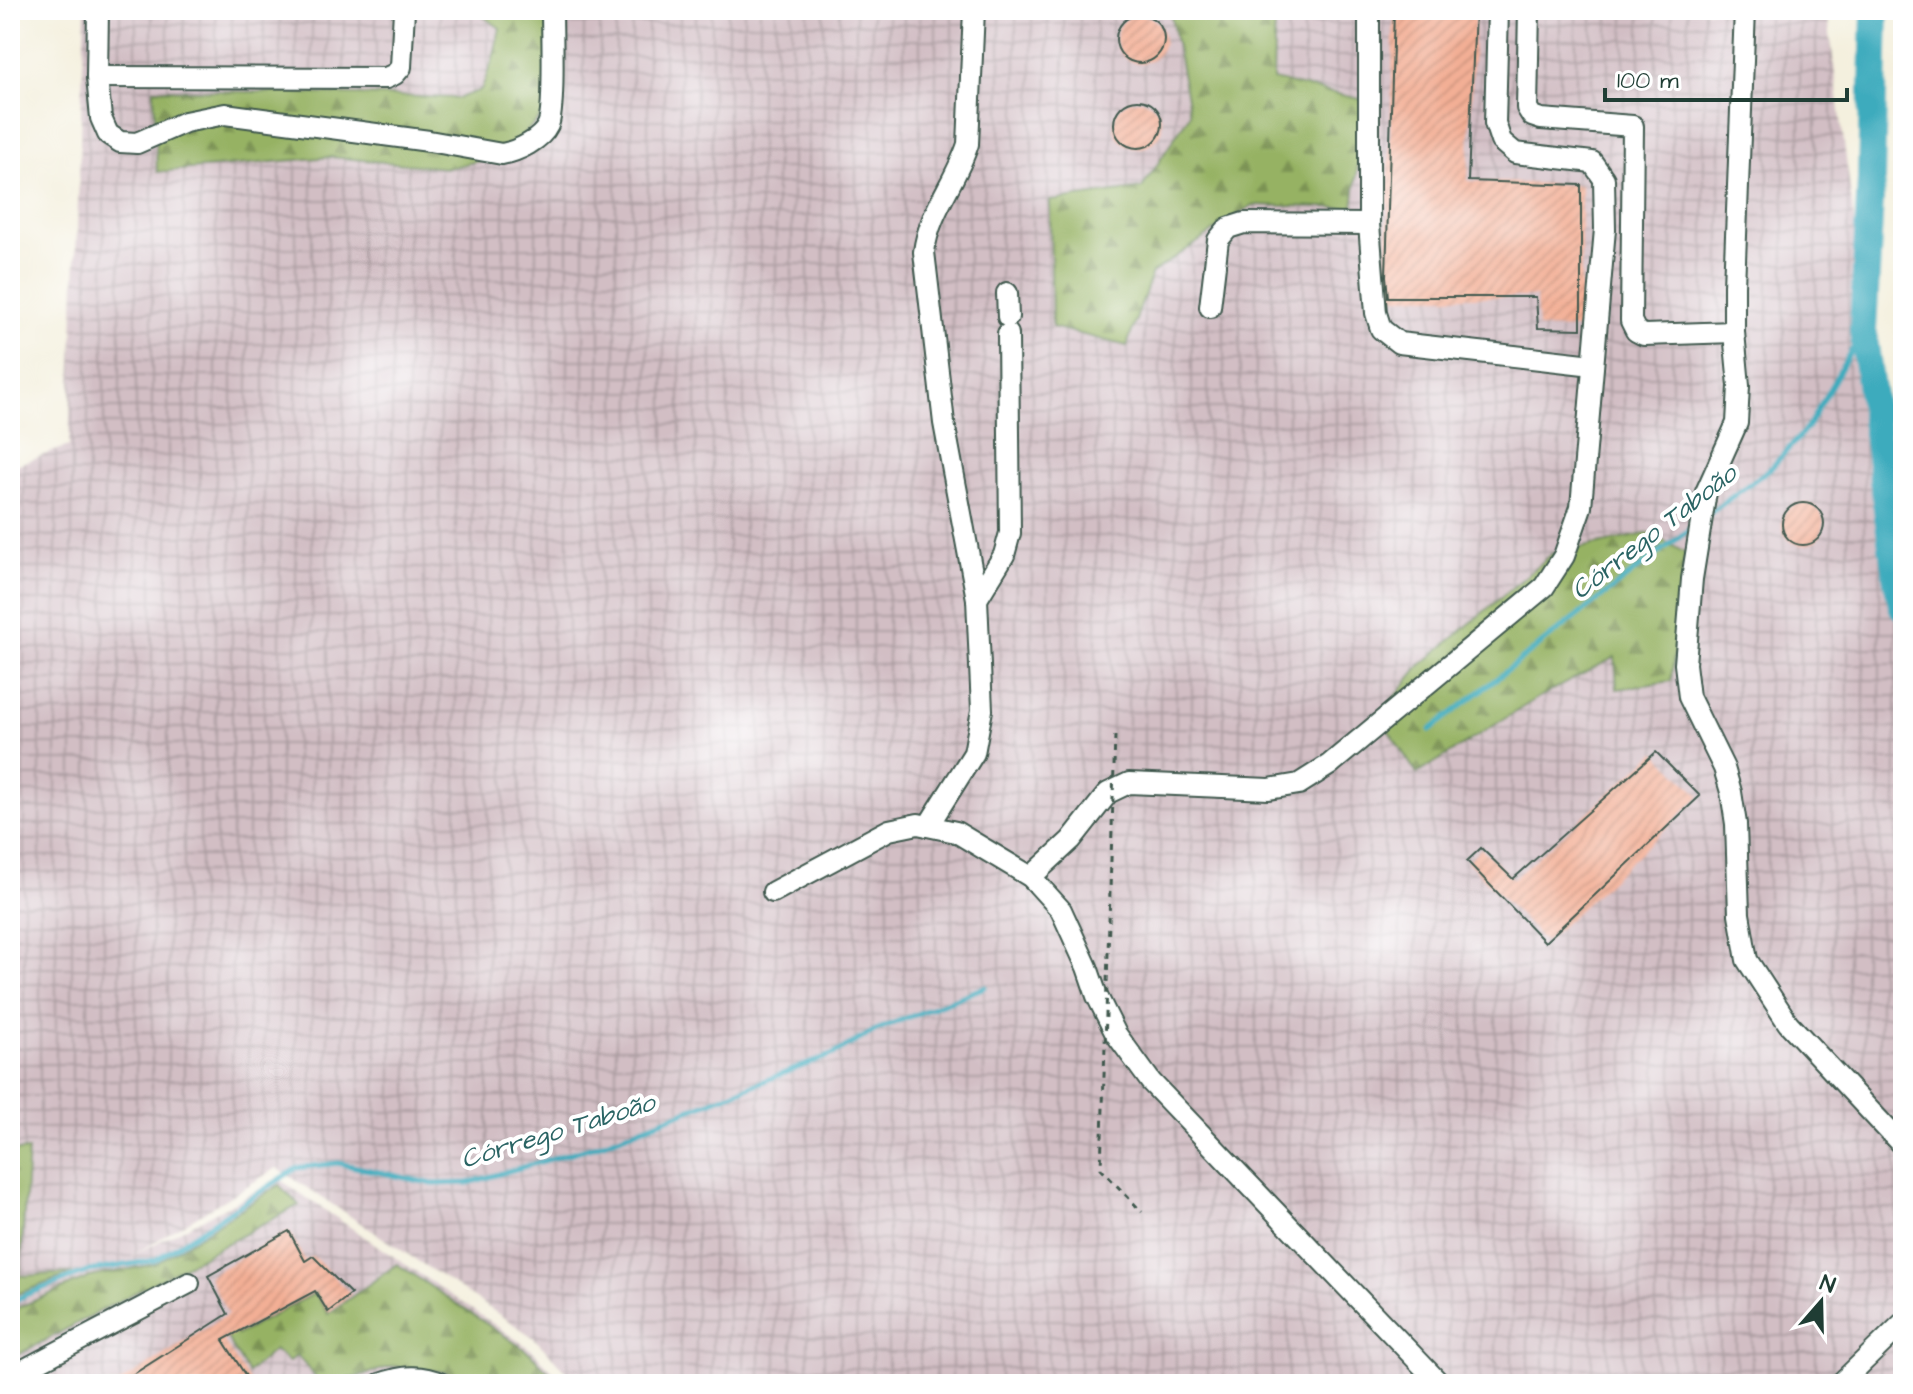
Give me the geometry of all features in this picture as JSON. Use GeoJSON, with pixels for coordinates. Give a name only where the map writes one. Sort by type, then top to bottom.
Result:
{"type":"FeatureCollection","features":[{"type":"Feature","properties":{"kind":"lane"},"geometry":{"type":"LineString","coordinates":[[98,10],[97,77],[101,118],[108,134],[120,142],[137,143],[185,122],[225,114],[429,141],[502,154],[512,152],[540,136],[550,121],[552,10]]}},
{"type":"Feature","properties":{"kind":"lane"},"geometry":{"type":"LineString","coordinates":[[97,77],[386,78],[401,67],[404,10]]}},
{"type":"Feature","properties":{"kind":"lane"},"geometry":{"type":"LineString","coordinates":[[928,826],[974,753],[982,710],[977,599],[944,423],[924,252],[927,230],[936,207],[962,165],[968,144],[974,10]]}},
{"type":"Feature","properties":{"kind":"lane"},"geometry":{"type":"LineString","coordinates":[[1369,10],[1369,224],[1376,313],[1381,329],[1399,343],[1593,365]]}},
{"type":"Feature","properties":{"kind":"lane"},"geometry":{"type":"LineString","coordinates":[[1031,877],[1071,840],[1108,793],[1129,783],[1269,789],[1299,784],[1329,765],[1544,587],[1564,556],[1581,507],[1605,229],[1604,179],[1592,162],[1515,153],[1501,141],[1495,123],[1498,10]]}},
{"type":"Feature","properties":{"kind":"lane"},"geometry":{"type":"LineString","coordinates":[[1529,10],[1527,108],[1532,116],[1633,126],[1631,321],[1636,331],[1644,335],[1734,332]]}},
{"type":"Feature","properties":{"kind":"lane"},"geometry":{"type":"LineString","coordinates":[[1745,10],[1736,206],[1734,332],[1739,386],[1737,423],[1706,492],[1697,545],[1685,664],[1689,697],[1724,768],[1731,792],[1736,824],[1739,914],[1747,960],[1788,1023],[1903,1146]]}},
{"type":"Feature","properties":{"kind":"lane"},"geometry":{"type":"LineString","coordinates":[[1210,307],[1218,240],[1228,228],[1244,223],[1369,224]]}},
{"type":"Feature","properties":{"kind":"lane"},"geometry":{"type":"LineString","coordinates":[[977,599],[1004,555],[1010,533],[1007,293]]}},
{"type":"Feature","properties":{"kind":"lane"},"geometry":{"type":"LineString","coordinates":[[773,892],[889,830],[918,824],[956,832],[1031,877],[1061,910],[1116,1034],[1151,1082],[1440,1384]]}},
{"type":"Feature","properties":{"kind":"lane"},"geometry":{"type":"LineString","coordinates":[[10,1377],[189,1283]]}},
{"type":"Feature","properties":{"kind":"lane"},"geometry":{"type":"LineString","coordinates":[[1840,1384],[1903,1323]]}},
{"type":"Feature","properties":{"kind":"lane"},"geometry":{"type":"LineString","coordinates":[[380,1384],[395,1378],[424,1376],[442,1384]]}},
{"type":"Feature","properties":{"kind":"path"},"geometry":{"type":"LineString","coordinates":[[1115,736],[1101,1169],[1142,1212]]}},
{"type":"Feature","properties":{"kind":"shaded area"},"geometry":{"type":"Polygon","coordinates":[[[85,10],[1827,10],[1903,602],[1903,1384],[578,1384],[533,1337],[277,1168],[131,1256],[279,1179],[532,1350],[565,1384],[10,1384],[10,467],[69,446],[85,10]]]}},
{"type":"Feature","properties":{"kind":"green space"},"geometry":{"type":"Polygon","coordinates":[[[474,10],[552,10],[551,106],[504,155],[448,168],[331,157],[157,172],[154,89],[459,98],[481,90],[500,28],[474,10]]]}},
{"type":"Feature","properties":{"kind":"green space"},"geometry":{"type":"Polygon","coordinates":[[[1120,10],[1275,10],[1273,80],[1365,100],[1353,208],[1253,205],[1152,273],[1127,346],[1052,327],[1050,201],[1142,188],[1190,114],[1170,11],[1120,10]]]}},
{"type":"Feature","properties":{"kind":"green space"},"geometry":{"type":"Polygon","coordinates":[[[1650,533],[1685,553],[1671,681],[1617,689],[1615,657],[1539,697],[1417,774],[1379,716],[1420,666],[1552,554],[1650,533]]]}},
{"type":"Feature","properties":{"kind":"green space"},"geometry":{"type":"Polygon","coordinates":[[[28,1150],[20,1276],[73,1273],[10,1299],[10,1152],[28,1150]]]}},
{"type":"Feature","properties":{"kind":"green space"},"geometry":{"type":"Polygon","coordinates":[[[279,1185],[299,1205],[10,1359],[10,1311],[90,1277],[155,1264],[279,1185]]]}},
{"type":"Feature","properties":{"kind":"green space"},"geometry":{"type":"Polygon","coordinates":[[[397,1264],[530,1353],[560,1384],[472,1384],[446,1372],[393,1366],[332,1384],[321,1384],[297,1355],[289,1362],[274,1350],[248,1373],[221,1328],[229,1323],[237,1335],[315,1293],[328,1314],[397,1264]]]}},
{"type":"Feature","properties":{"kind":"building"},"geometry":{"type":"Polygon","coordinates":[[[1394,10],[1475,10],[1468,181],[1581,185],[1581,329],[1538,328],[1536,297],[1388,297],[1386,276],[1394,10]]]}},
{"type":"Feature","properties":{"kind":"building"},"geometry":{"type":"Polygon","coordinates":[[[1140,15],[1157,22],[1164,39],[1157,56],[1140,63],[1123,56],[1116,39],[1123,22],[1140,15]]]}},
{"type":"Feature","properties":{"kind":"building"},"geometry":{"type":"Polygon","coordinates":[[[1138,100],[1155,107],[1162,124],[1155,141],[1138,148],[1121,141],[1114,124],[1121,107],[1138,100]]]}},
{"type":"Feature","properties":{"kind":"building"},"geometry":{"type":"Polygon","coordinates":[[[1803,503],[1818,509],[1824,524],[1818,539],[1803,545],[1788,539],[1782,524],[1788,509],[1803,503]]]}},
{"type":"Feature","properties":{"kind":"building"},"geometry":{"type":"Polygon","coordinates":[[[1656,752],[1700,796],[1545,942],[1467,861],[1481,848],[1513,879],[1656,752]]]}},
{"type":"Feature","properties":{"kind":"building"},"geometry":{"type":"Polygon","coordinates":[[[289,1231],[305,1261],[313,1256],[351,1294],[328,1312],[315,1291],[223,1340],[251,1384],[118,1384],[228,1314],[208,1276],[289,1231]]]}},
{"type":"Feature","properties":{"kind":"waterway"},"geometry":{"type":"LineString","coordinates":[[1875,10],[1863,330],[1903,607]]}},
{"type":"Feature","properties":{"kind":"waterway","name":"Córrego Taboão"},"geometry":{"type":"LineString","coordinates":[[1709,514],[1772,467],[1807,428],[1863,330]]}},
{"type":"Feature","properties":{"kind":"waterway","name":"Córrego Taboão"},"geometry":{"type":"LineString","coordinates":[[1430,730],[1695,525]]}},
{"type":"Feature","properties":{"kind":"waterway","name":"Córrego Taboão"},"geometry":{"type":"LineString","coordinates":[[10,1304],[25,1295],[89,1271],[155,1260],[297,1168],[338,1163],[433,1184],[468,1183],[598,1145],[834,1054],[876,1030],[985,987]]}}]}
